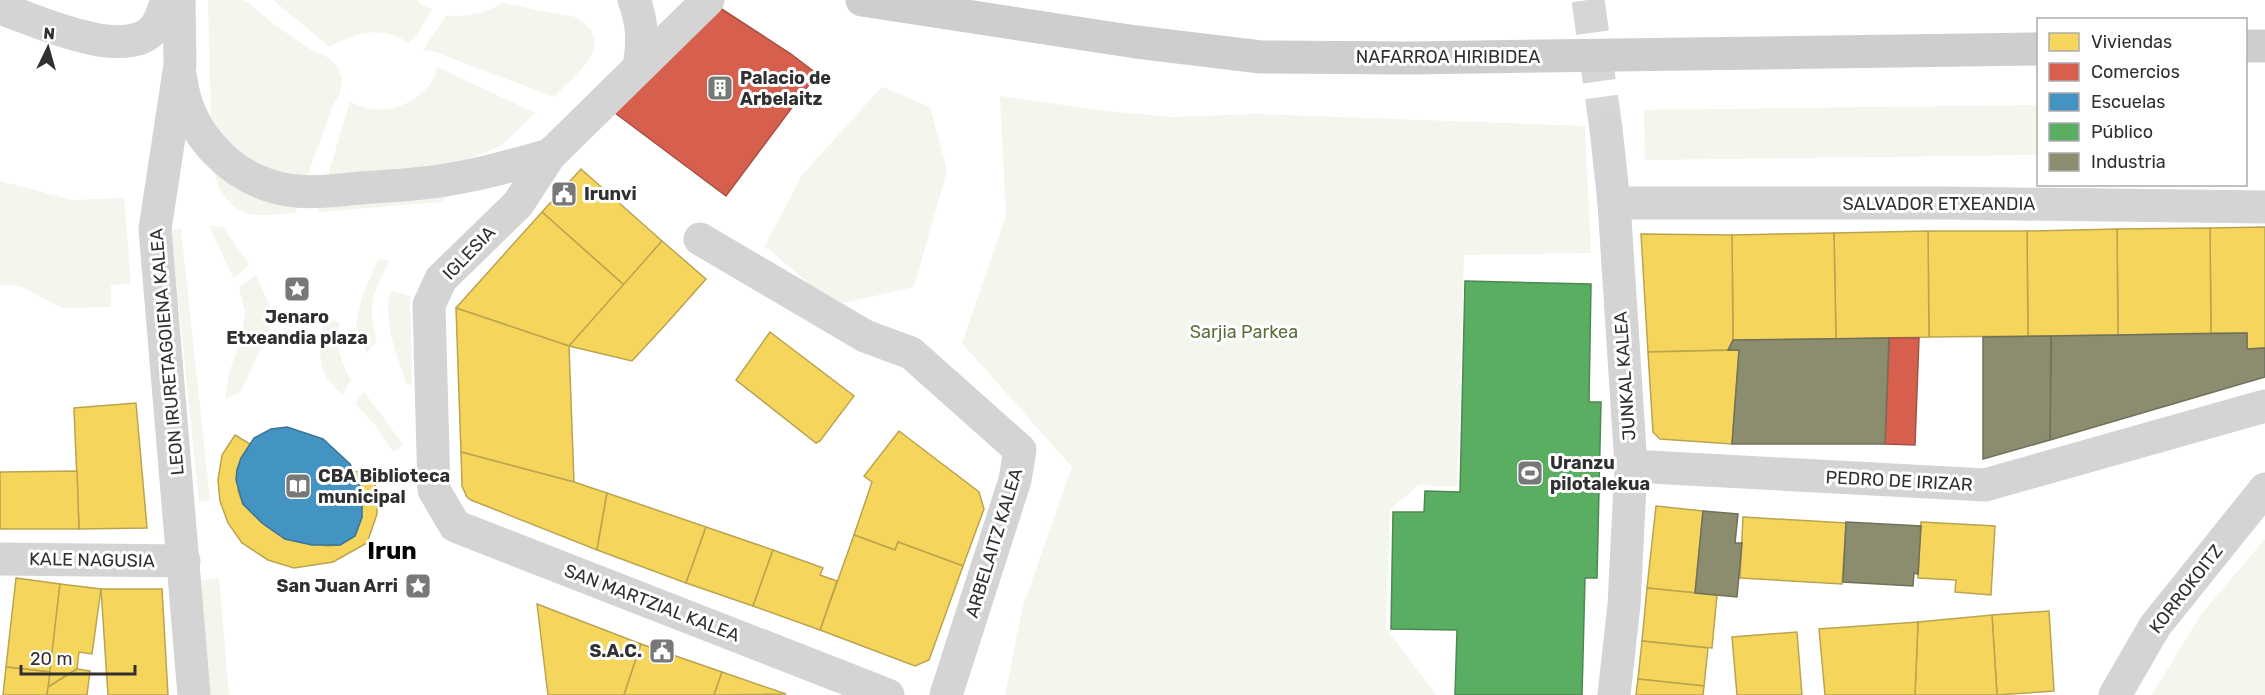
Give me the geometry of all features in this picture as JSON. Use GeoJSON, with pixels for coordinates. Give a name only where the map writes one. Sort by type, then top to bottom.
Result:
{"type":"FeatureCollection","features":[{"type":"Feature","properties":{"kind":"main road","name":"NAFARROA HIRIBIDEA"},"geometry":{"type":"LineString","coordinates":[[862,0],[1125,40],[1261,57],[1410,58],[2037,49]]}},
{"type":"Feature","properties":{"kind":"main road"},"geometry":{"type":"LineString","coordinates":[[2247,46],[2265,46]]}},
{"type":"Feature","properties":{"kind":"street"},"geometry":{"type":"LineString","coordinates":[[0,8],[94,40],[123,43],[141,38],[156,26],[167,0]]}},
{"type":"Feature","properties":{"kind":"street","name":"LEON IRURETAGOIENA KALEA"},"geometry":{"type":"LineString","coordinates":[[179,0],[180,65],[155,229],[194,695]]}},
{"type":"Feature","properties":{"kind":"street"},"geometry":{"type":"LineString","coordinates":[[634,0],[641,19],[643,43],[639,67]]}},
{"type":"Feature","properties":{"kind":"street","name":"IGLESIA"},"geometry":{"type":"LineString","coordinates":[[434,490],[429,305],[441,279],[518,204],[550,155],[708,0]]}},
{"type":"Feature","properties":{"kind":"street"},"geometry":{"type":"LineString","coordinates":[[180,65],[183,90],[190,114],[203,136],[219,156],[240,172],[263,183],[288,190],[314,192],[438,182],[494,171],[550,155]]}},
{"type":"Feature","properties":{"kind":"street","name":"JUNKAL KALEA"},"geometry":{"type":"LineString","coordinates":[[1606,129],[1614,203],[1631,466],[1624,605],[1614,695]]}},
{"type":"Feature","properties":{"kind":"street","name":"SALVADOR ETXEANDIA"},"geometry":{"type":"LineString","coordinates":[[1614,203],[1941,203],[2265,207]]}},
{"type":"Feature","properties":{"kind":"street","name":"ARBELAITZ KALEA"},"geometry":{"type":"LineString","coordinates":[[700,239],[865,336],[912,353],[1020,450],[1015,480],[946,695]]}},
{"type":"Feature","properties":{"kind":"street","name":"PEDRO DE IRIZAR"},"geometry":{"type":"LineString","coordinates":[[1631,466],[1986,485],[2265,406]]}},
{"type":"Feature","properties":{"kind":"street","name":"KORROKOITZ"},"geometry":{"type":"LineString","coordinates":[[2115,695],[2155,626],[2265,489]]}},
{"type":"Feature","properties":{"kind":"street","name":"SAN MARTZIAL KALEA"},"geometry":{"type":"LineString","coordinates":[[434,490],[455,526],[888,695]]}},
{"type":"Feature","properties":{"kind":"street","name":"KALE NAGUSIA"},"geometry":{"type":"LineString","coordinates":[[0,559],[184,561]]}},
{"type":"Feature","properties":{"kind":"green space"},"geometry":{"type":"Polygon","coordinates":[[[208,0],[244,0],[314,52],[324,55],[339,70],[342,80],[340,94],[334,103],[306,179],[284,177],[245,160],[211,122],[208,0]]]}},
{"type":"Feature","properties":{"kind":"green space"},"geometry":{"type":"Polygon","coordinates":[[[273,0],[416,0],[432,9],[417,35],[408,43],[398,37],[379,32],[359,34],[330,47],[273,0]]]}},
{"type":"Feature","properties":{"kind":"green space"},"geometry":{"type":"Polygon","coordinates":[[[502,3],[575,17],[588,27],[594,37],[594,48],[590,58],[554,97],[435,52],[423,50],[446,16],[475,14],[502,3]]]}},
{"type":"Feature","properties":{"kind":"green space"},"geometry":{"type":"Polygon","coordinates":[[[437,67],[535,113],[501,146],[465,160],[433,167],[327,178],[350,102],[373,109],[404,105],[429,86],[437,67]]]}},
{"type":"Feature","properties":{"kind":"green space"},"geometry":{"type":"Polygon","coordinates":[[[882,87],[930,107],[947,170],[914,287],[834,305],[765,246],[802,175],[882,87]]]}},
{"type":"Feature","properties":{"kind":"green space","name":"Sarjia Parkea"},"geometry":{"type":"Polygon","coordinates":[[[1000,96],[1105,111],[1172,117],[1256,114],[1585,126],[1591,253],[1464,255],[1457,487],[1419,485],[1390,509],[1386,629],[1436,695],[1005,695],[1022,609],[1072,467],[962,343],[1006,216],[1000,96]]]}},
{"type":"Feature","properties":{"kind":"green space"},"geometry":{"type":"Polygon","coordinates":[[[2037,105],[2037,155],[1645,160],[1644,110],[2037,105]]]}},
{"type":"Feature","properties":{"kind":"green space"},"geometry":{"type":"Polygon","coordinates":[[[215,168],[298,202],[296,213],[255,215],[238,209],[221,191],[216,179],[215,168]]]}},
{"type":"Feature","properties":{"kind":"green space"},"geometry":{"type":"Polygon","coordinates":[[[0,181],[72,200],[124,198],[131,284],[111,285],[111,307],[62,308],[20,286],[0,285],[0,181]]]}},
{"type":"Feature","properties":{"kind":"green space"},"geometry":{"type":"Polygon","coordinates":[[[455,189],[441,202],[318,212],[319,203],[455,189]]]}},
{"type":"Feature","properties":{"kind":"green space"},"geometry":{"type":"Polygon","coordinates":[[[209,226],[222,226],[249,264],[234,279],[209,226]]]}},
{"type":"Feature","properties":{"kind":"green space"},"geometry":{"type":"Polygon","coordinates":[[[181,229],[210,500],[199,502],[171,230],[181,229]]]}},
{"type":"Feature","properties":{"kind":"green space"},"geometry":{"type":"Polygon","coordinates":[[[378,259],[389,260],[373,299],[373,328],[377,340],[367,353],[356,325],[361,300],[378,259]]]}},
{"type":"Feature","properties":{"kind":"green space"},"geometry":{"type":"Polygon","coordinates":[[[256,275],[272,311],[270,329],[241,391],[225,399],[229,372],[242,338],[245,312],[239,287],[256,275]]]}},
{"type":"Feature","properties":{"kind":"green space"},"geometry":{"type":"Polygon","coordinates":[[[391,291],[410,296],[412,386],[406,383],[389,326],[391,291]]]}},
{"type":"Feature","properties":{"kind":"green space"},"geometry":{"type":"Polygon","coordinates":[[[324,320],[339,322],[340,352],[351,380],[343,394],[333,386],[323,370],[320,352],[324,320]]]}},
{"type":"Feature","properties":{"kind":"green space"},"geometry":{"type":"Polygon","coordinates":[[[364,392],[403,444],[393,452],[375,425],[355,403],[364,392]]]}},
{"type":"Feature","properties":{"kind":"green space"},"geometry":{"type":"Polygon","coordinates":[[[2265,539],[2265,695],[2152,695],[2200,616],[2265,539]]]}},
{"type":"Feature","properties":{"kind":"green space"},"geometry":{"type":"Polygon","coordinates":[[[219,577],[229,695],[208,695],[199,581],[219,577]]]}},
{"type":"Feature","properties":{"kind":"building: Viviendas"},"geometry":{"type":"Polygon","coordinates":[[[581,169],[662,241],[624,285],[542,212],[581,169]]]}},
{"type":"Feature","properties":{"kind":"building: Viviendas"},"geometry":{"type":"Polygon","coordinates":[[[542,212],[624,285],[569,346],[456,308],[542,212]]]}},
{"type":"Feature","properties":{"kind":"building: Viviendas"},"geometry":{"type":"Polygon","coordinates":[[[2265,227],[2265,348],[2247,349],[2247,333],[2211,333],[2210,228],[2265,227]]]}},
{"type":"Feature","properties":{"kind":"building: Viviendas"},"geometry":{"type":"Polygon","coordinates":[[[2210,228],[2211,333],[2118,335],[2117,229],[2210,228]]]}},
{"type":"Feature","properties":{"kind":"building: Viviendas"},"geometry":{"type":"Polygon","coordinates":[[[2117,229],[2118,335],[2028,336],[2027,231],[2117,229]]]}},
{"type":"Feature","properties":{"kind":"building: Viviendas"},"geometry":{"type":"Polygon","coordinates":[[[1928,231],[2027,231],[2028,336],[1929,337],[1928,231]]]}},
{"type":"Feature","properties":{"kind":"building: Viviendas"},"geometry":{"type":"Polygon","coordinates":[[[1928,231],[1929,337],[1836,339],[1834,233],[1928,231]]]}},
{"type":"Feature","properties":{"kind":"building: Viviendas"},"geometry":{"type":"Polygon","coordinates":[[[1834,233],[1836,339],[1733,340],[1732,235],[1834,233]]]}},
{"type":"Feature","properties":{"kind":"building: Viviendas"},"geometry":{"type":"Polygon","coordinates":[[[1641,234],[1732,235],[1733,340],[1728,350],[1648,352],[1641,234]]]}},
{"type":"Feature","properties":{"kind":"building: Viviendas"},"geometry":{"type":"Polygon","coordinates":[[[662,241],[706,279],[632,361],[569,346],[662,241]]]}},
{"type":"Feature","properties":{"kind":"building: Viviendas"},"geometry":{"type":"Polygon","coordinates":[[[456,308],[569,346],[574,482],[461,452],[456,308]]]}},
{"type":"Feature","properties":{"kind":"building: Viviendas"},"geometry":{"type":"Polygon","coordinates":[[[770,332],[854,396],[820,441],[816,443],[736,380],[770,332]]]}},
{"type":"Feature","properties":{"kind":"building: Viviendas"},"geometry":{"type":"Polygon","coordinates":[[[1739,350],[1732,444],[1660,439],[1653,432],[1648,352],[1739,350]]]}},
{"type":"Feature","properties":{"kind":"building: Viviendas"},"geometry":{"type":"Polygon","coordinates":[[[136,403],[147,528],[79,529],[74,408],[136,403]]]}},
{"type":"Feature","properties":{"kind":"building: Viviendas"},"geometry":{"type":"Polygon","coordinates":[[[899,431],[979,492],[984,509],[963,566],[898,542],[895,550],[854,535],[872,482],[864,476],[899,431]]]}},
{"type":"Feature","properties":{"kind":"building: Viviendas"},"geometry":{"type":"Polygon","coordinates":[[[235,435],[250,444],[237,470],[238,491],[243,504],[262,523],[285,539],[327,546],[340,545],[355,536],[362,517],[362,498],[354,472],[372,469],[377,494],[377,514],[367,543],[333,562],[294,568],[268,560],[242,543],[228,523],[220,501],[218,480],[222,455],[235,435]]]}},
{"type":"Feature","properties":{"kind":"building: Viviendas"},"geometry":{"type":"Polygon","coordinates":[[[461,452],[607,493],[597,550],[471,500],[462,486],[461,452]]]}},
{"type":"Feature","properties":{"kind":"building: Viviendas"},"geometry":{"type":"Polygon","coordinates":[[[77,471],[79,529],[0,529],[0,472],[77,471]]]}},
{"type":"Feature","properties":{"kind":"building: Viviendas"},"geometry":{"type":"Polygon","coordinates":[[[607,493],[706,527],[686,583],[597,550],[607,493]]]}},
{"type":"Feature","properties":{"kind":"building: Viviendas"},"geometry":{"type":"Polygon","coordinates":[[[1656,506],[1703,511],[1695,593],[1647,588],[1656,506]]]}},
{"type":"Feature","properties":{"kind":"building: Viviendas"},"geometry":{"type":"Polygon","coordinates":[[[1743,517],[1846,523],[1842,584],[1740,578],[1743,517]]]}},
{"type":"Feature","properties":{"kind":"building: Viviendas"},"geometry":{"type":"Polygon","coordinates":[[[1921,522],[1995,526],[1991,595],[1955,592],[1956,580],[1918,578],[1921,522]]]}},
{"type":"Feature","properties":{"kind":"building: Viviendas"},"geometry":{"type":"Polygon","coordinates":[[[706,527],[773,550],[753,606],[686,583],[706,527]]]}},
{"type":"Feature","properties":{"kind":"building: Viviendas"},"geometry":{"type":"Polygon","coordinates":[[[854,535],[895,550],[898,542],[963,566],[929,660],[915,666],[820,630],[854,535]]]}},
{"type":"Feature","properties":{"kind":"building: Viviendas"},"geometry":{"type":"Polygon","coordinates":[[[773,550],[823,568],[820,575],[837,581],[820,630],[753,606],[773,550]]]}},
{"type":"Feature","properties":{"kind":"building: Viviendas"},"geometry":{"type":"Polygon","coordinates":[[[16,578],[60,584],[50,672],[6,667],[16,578]]]}},
{"type":"Feature","properties":{"kind":"building: Viviendas"},"geometry":{"type":"Polygon","coordinates":[[[60,584],[101,589],[92,654],[79,652],[77,669],[48,687],[60,584]]]}},
{"type":"Feature","properties":{"kind":"building: Viviendas"},"geometry":{"type":"Polygon","coordinates":[[[1647,588],[1717,595],[1712,648],[1642,641],[1647,588]]]}},
{"type":"Feature","properties":{"kind":"building: Viviendas"},"geometry":{"type":"Polygon","coordinates":[[[101,589],[162,589],[168,695],[108,695],[101,589]]]}},
{"type":"Feature","properties":{"kind":"building: Viviendas"},"geometry":{"type":"Polygon","coordinates":[[[537,604],[641,644],[624,695],[548,695],[537,604]]]}},
{"type":"Feature","properties":{"kind":"building: Viviendas"},"geometry":{"type":"Polygon","coordinates":[[[2049,611],[2054,691],[1997,695],[1992,615],[2049,611]]]}},
{"type":"Feature","properties":{"kind":"building: Viviendas"},"geometry":{"type":"Polygon","coordinates":[[[1992,615],[1997,695],[1915,695],[1918,622],[1992,615]]]}},
{"type":"Feature","properties":{"kind":"building: Viviendas"},"geometry":{"type":"Polygon","coordinates":[[[1918,622],[1915,695],[1825,695],[1819,629],[1918,622]]]}},
{"type":"Feature","properties":{"kind":"building: Viviendas"},"geometry":{"type":"Polygon","coordinates":[[[1797,632],[1802,695],[1737,695],[1732,637],[1797,632]]]}},
{"type":"Feature","properties":{"kind":"building: Viviendas"},"geometry":{"type":"Polygon","coordinates":[[[1642,641],[1708,648],[1704,686],[1638,679],[1642,641]]]}},
{"type":"Feature","properties":{"kind":"building: Viviendas"},"geometry":{"type":"Polygon","coordinates":[[[641,644],[722,672],[714,695],[624,695],[641,644]]]}},
{"type":"Feature","properties":{"kind":"building: Viviendas"},"geometry":{"type":"Polygon","coordinates":[[[6,667],[50,672],[47,695],[3,695],[6,667]]]}},
{"type":"Feature","properties":{"kind":"building: Viviendas"},"geometry":{"type":"Polygon","coordinates":[[[77,669],[90,671],[87,695],[47,695],[48,687],[77,669]]]}},
{"type":"Feature","properties":{"kind":"building: Viviendas"},"geometry":{"type":"Polygon","coordinates":[[[722,672],[786,694],[714,695],[722,672]]]}},
{"type":"Feature","properties":{"kind":"building: Viviendas"},"geometry":{"type":"Polygon","coordinates":[[[1638,679],[1704,686],[1703,695],[1636,695],[1638,679]]]}},
{"type":"Feature","properties":{"kind":"building: Comercios","name":"Palacio de Arbelaitz"},"geometry":{"type":"Polygon","coordinates":[[[717,6],[791,54],[817,74],[726,196],[611,110],[717,6]]]}},
{"type":"Feature","properties":{"kind":"building: Comercios"},"geometry":{"type":"Polygon","coordinates":[[[1889,338],[1919,338],[1915,445],[1885,444],[1889,338]]]}},
{"type":"Feature","properties":{"kind":"building: Escuelas","name":"CBA Biblioteca municipal"},"geometry":{"type":"Polygon","coordinates":[[[287,427],[323,439],[350,464],[358,479],[362,498],[362,517],[355,536],[340,545],[312,545],[285,539],[262,523],[243,504],[236,480],[241,458],[254,438],[271,429],[287,427]]]}},
{"type":"Feature","properties":{"kind":"building: Público","name":"Uranzu pilotalekua"},"geometry":{"type":"Polygon","coordinates":[[[1465,281],[1591,284],[1589,402],[1601,402],[1597,578],[1585,578],[1582,695],[1455,695],[1457,630],[1391,629],[1393,512],[1424,512],[1425,491],[1460,492],[1465,281]]]}},
{"type":"Feature","properties":{"kind":"building: Industria"},"geometry":{"type":"Polygon","coordinates":[[[2247,333],[2247,349],[2265,348],[2265,377],[2050,440],[2051,336],[2247,333]]]}},
{"type":"Feature","properties":{"kind":"building: Industria"},"geometry":{"type":"Polygon","coordinates":[[[2051,336],[2050,440],[1983,459],[1983,337],[2051,336]]]}},
{"type":"Feature","properties":{"kind":"building: Industria"},"geometry":{"type":"Polygon","coordinates":[[[1889,338],[1885,444],[1732,444],[1739,350],[1728,350],[1733,340],[1889,338]]]}},
{"type":"Feature","properties":{"kind":"building: Industria"},"geometry":{"type":"Polygon","coordinates":[[[1703,511],[1738,514],[1735,543],[1742,543],[1737,597],[1695,593],[1703,511]]]}},
{"type":"Feature","properties":{"kind":"building: Industria"},"geometry":{"type":"Polygon","coordinates":[[[1846,522],[1921,526],[1918,574],[1914,573],[1913,586],[1843,582],[1846,522]]]}},
{"type":"Feature","properties":{"kind":"tunnel"},"geometry":{"type":"LineString","coordinates":[[1588,0],[1606,129]]}},
{"type":"Feature","properties":{"kind":"place","name":"Palacio de Arbelaitz"},"geometry":{"type":"Point","coordinates":[720,88]}},
{"type":"Feature","properties":{"kind":"place","name":"Irunvi"},"geometry":{"type":"Point","coordinates":[564,194]}},
{"type":"Feature","properties":{"kind":"place","name":"Jenaro Etxeandia plaza"},"geometry":{"type":"Point","coordinates":[297,289]}},
{"type":"Feature","properties":{"kind":"place","name":"Uranzu pilotalekua"},"geometry":{"type":"Point","coordinates":[1530,473]}},
{"type":"Feature","properties":{"kind":"place","name":"CBA Biblioteca municipal"},"geometry":{"type":"Point","coordinates":[298,486]}},
{"type":"Feature","properties":{"kind":"place","name":"San Juan Arri"},"geometry":{"type":"Point","coordinates":[418,586]}},
{"type":"Feature","properties":{"kind":"place","name":"S.A.C."},"geometry":{"type":"Point","coordinates":[662,651]}},
{"type":"Feature","properties":{"kind":"district","name":"Irun"},"geometry":{"type":"Point","coordinates":[392,551]}}]}
